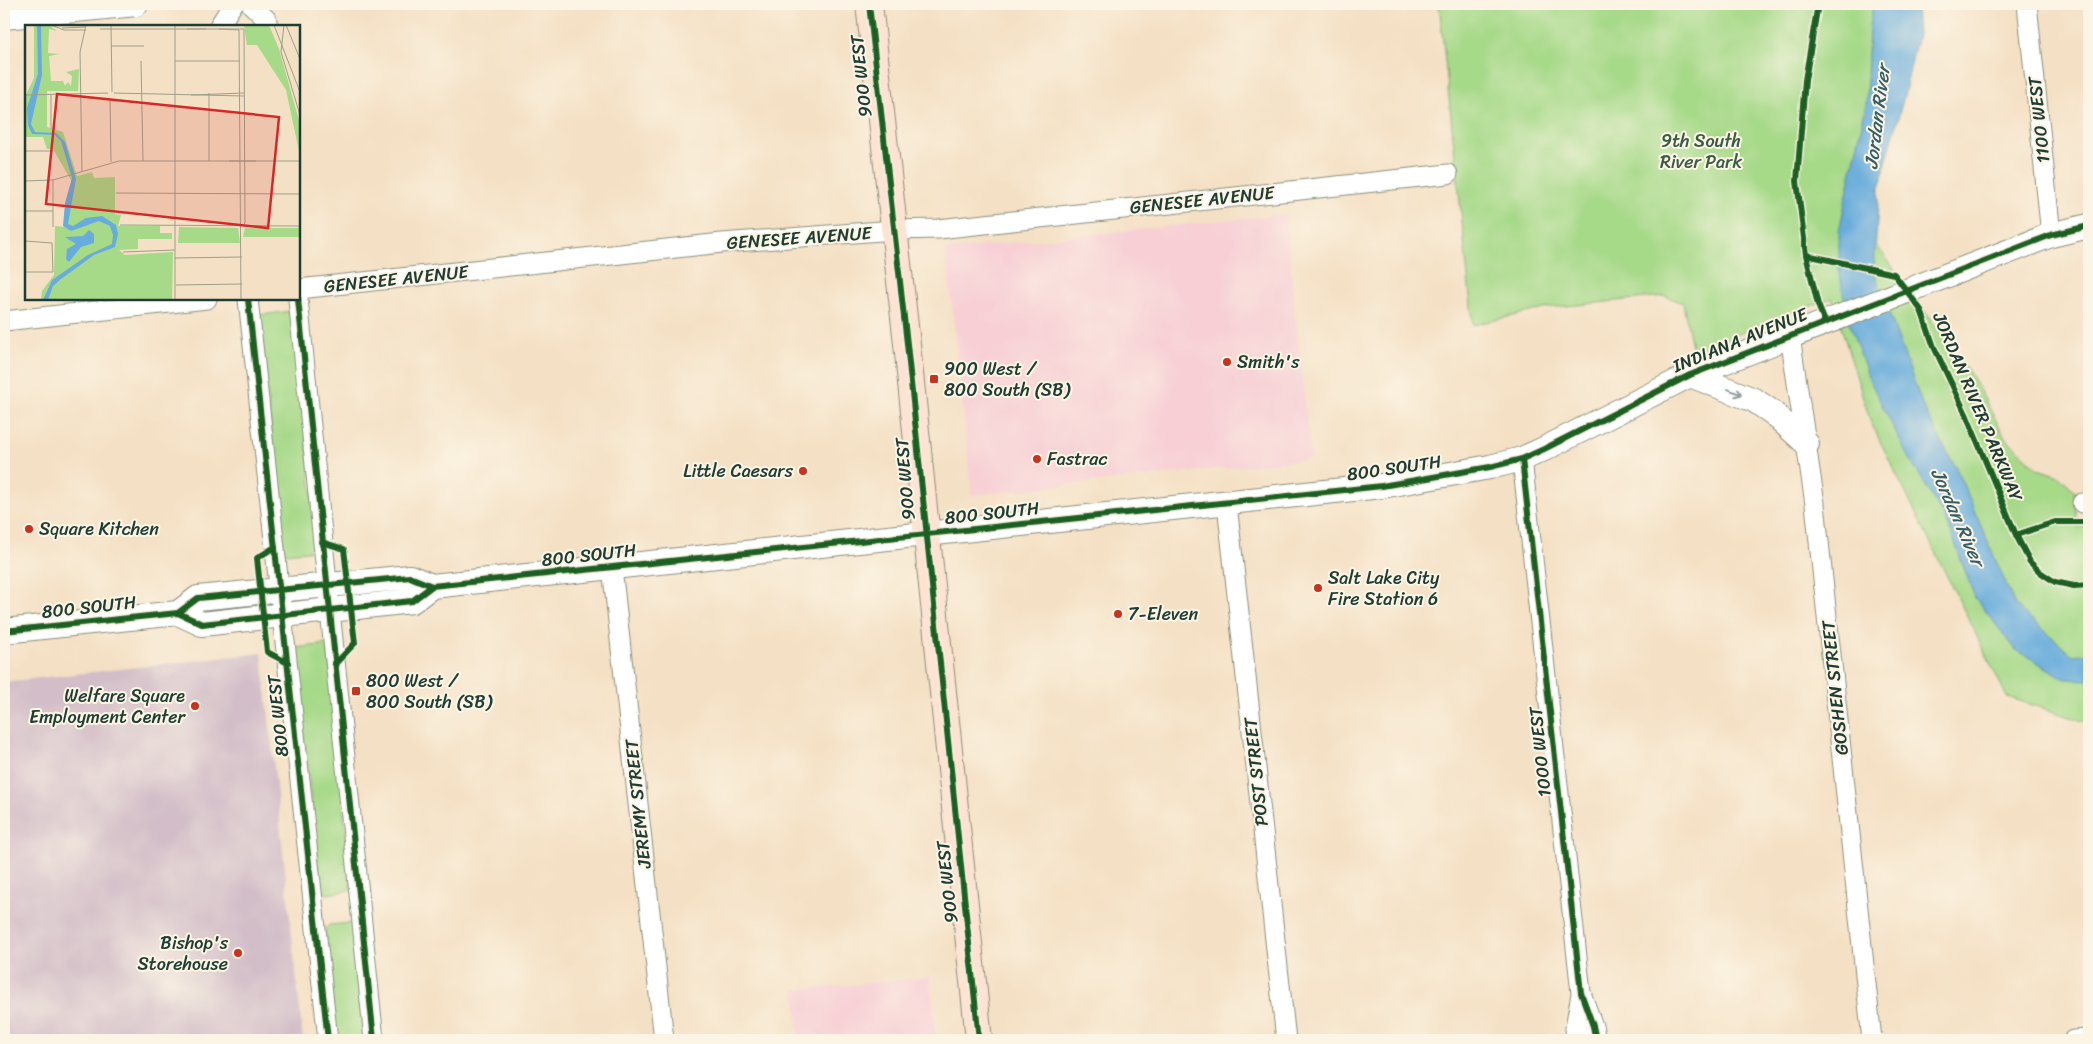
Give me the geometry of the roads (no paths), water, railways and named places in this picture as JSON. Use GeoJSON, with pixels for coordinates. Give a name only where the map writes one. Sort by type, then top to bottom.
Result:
{"type":"FeatureCollection","features":[{"type":"Feature","properties":{"kind":"main road","name":"900 WEST"},"geometry":{"type":"LineString","coordinates":[[869,4],[978,1040]]}},
{"type":"Feature","properties":{"kind":"street"},"geometry":{"type":"LineString","coordinates":[[4,18],[136,4]]}},
{"type":"Feature","properties":{"kind":"street"},"geometry":{"type":"LineString","coordinates":[[219,25],[233,4]]}},
{"type":"Feature","properties":{"kind":"street"},"geometry":{"type":"LineString","coordinates":[[251,4],[267,20],[267,25]]}},
{"type":"Feature","properties":{"kind":"street","name":"1100 WEST"},"geometry":{"type":"LineString","coordinates":[[2027,4],[2051,236]]}},
{"type":"Feature","properties":{"kind":"street","name":"GENESEE AVENUE"},"geometry":{"type":"LineString","coordinates":[[300,289],[722,243],[894,230],[938,229],[1448,174]]}},
{"type":"Feature","properties":{"kind":"street","name":"INDIANA AVENUE"},"geometry":{"type":"LineString","coordinates":[[1522,458],[1544,449],[1690,375],[1893,295],[2051,236],[2089,226]]}},
{"type":"Feature","properties":{"kind":"street"},"geometry":{"type":"LineString","coordinates":[[4,320],[197,300]]}},
{"type":"Feature","properties":{"kind":"street","name":"800 WEST"},"geometry":{"type":"LineString","coordinates":[[248,300],[328,1040]]}},
{"type":"Feature","properties":{"kind":"street"},"geometry":{"type":"LineString","coordinates":[[298,300],[374,1040]]}},
{"type":"Feature","properties":{"kind":"street","name":"GOSHEN STREET"},"geometry":{"type":"LineString","coordinates":[[1790,336],[1816,514],[1872,1040]]}},
{"type":"Feature","properties":{"kind":"street"},"geometry":{"type":"LineString","coordinates":[[1690,375],[1754,400],[1789,426],[1807,444]]}},
{"type":"Feature","properties":{"kind":"street","name":"800 SOUTH"},"geometry":{"type":"LineString","coordinates":[[4,631],[178,613],[198,598],[410,576],[432,586],[1227,504],[1382,486],[1457,474],[1522,458]]}},
{"type":"Feature","properties":{"kind":"street","name":"1000 WEST"},"geometry":{"type":"LineString","coordinates":[[1522,458],[1581,993],[1596,1040]]}},
{"type":"Feature","properties":{"kind":"street","name":"POST STREET"},"geometry":{"type":"LineString","coordinates":[[1227,504],[1286,1040]]}},
{"type":"Feature","properties":{"kind":"street","name":"JEREMY STREET"},"geometry":{"type":"LineString","coordinates":[[612,568],[664,1040]]}},
{"type":"Feature","properties":{"kind":"street"},"geometry":{"type":"LineString","coordinates":[[178,613],[202,624],[412,601],[432,586]]}},
{"type":"Feature","properties":{"kind":"street","name":"1000 WEST"},"geometry":{"type":"LineString","coordinates":[[1576,1040],[1581,993]]}},
{"type":"Feature","properties":{"kind":"street"},"geometry":{"type":"LineString","coordinates":[[2073,1040],[2089,1038]]}},
{"type":"Feature","properties":{"kind":"water","name":"Jordan River"},"geometry":{"type":"Polygon","coordinates":[[[1873,4],[1916,4],[1918,34],[1904,96],[1879,189],[1874,271],[1924,409],[1957,470],[2015,605],[2073,655],[2089,653],[2089,680],[2066,679],[2016,650],[1975,598],[1948,524],[1902,445],[1869,379],[1847,317],[1839,268],[1839,231],[1866,105],[1869,25],[1873,4]]]}},
{"type":"Feature","properties":{"kind":"place","name":"Smith's"},"geometry":{"type":"Point","coordinates":[1227,362]}},
{"type":"Feature","properties":{"kind":"place","name":"900 West / 800 South (SB)"},"geometry":{"type":"Point","coordinates":[934,379]}},
{"type":"Feature","properties":{"kind":"place","name":"Fastrac"},"geometry":{"type":"Point","coordinates":[1037,459]}},
{"type":"Feature","properties":{"kind":"place","name":"Little Caesars"},"geometry":{"type":"Point","coordinates":[803,471]}},
{"type":"Feature","properties":{"kind":"place","name":"Square Kitchen"},"geometry":{"type":"Point","coordinates":[29,529]}},
{"type":"Feature","properties":{"kind":"place","name":"Salt Lake City Fire Station 6"},"geometry":{"type":"Point","coordinates":[1318,588]}},
{"type":"Feature","properties":{"kind":"place","name":"7-Eleven"},"geometry":{"type":"Point","coordinates":[1118,614]}},
{"type":"Feature","properties":{"kind":"place","name":"800 West / 800 South (SB)"},"geometry":{"type":"Point","coordinates":[356,691]}},
{"type":"Feature","properties":{"kind":"place","name":"Welfare Square Employment Center"},"geometry":{"type":"Point","coordinates":[195,706]}},
{"type":"Feature","properties":{"kind":"place","name":"Bishop's Storehouse"},"geometry":{"type":"Point","coordinates":[238,953]}},
{"type":"Feature","properties":{"kind":"park label","name":"9th South River Park"},"geometry":{"type":"Point","coordinates":[1701,151]}}]}
